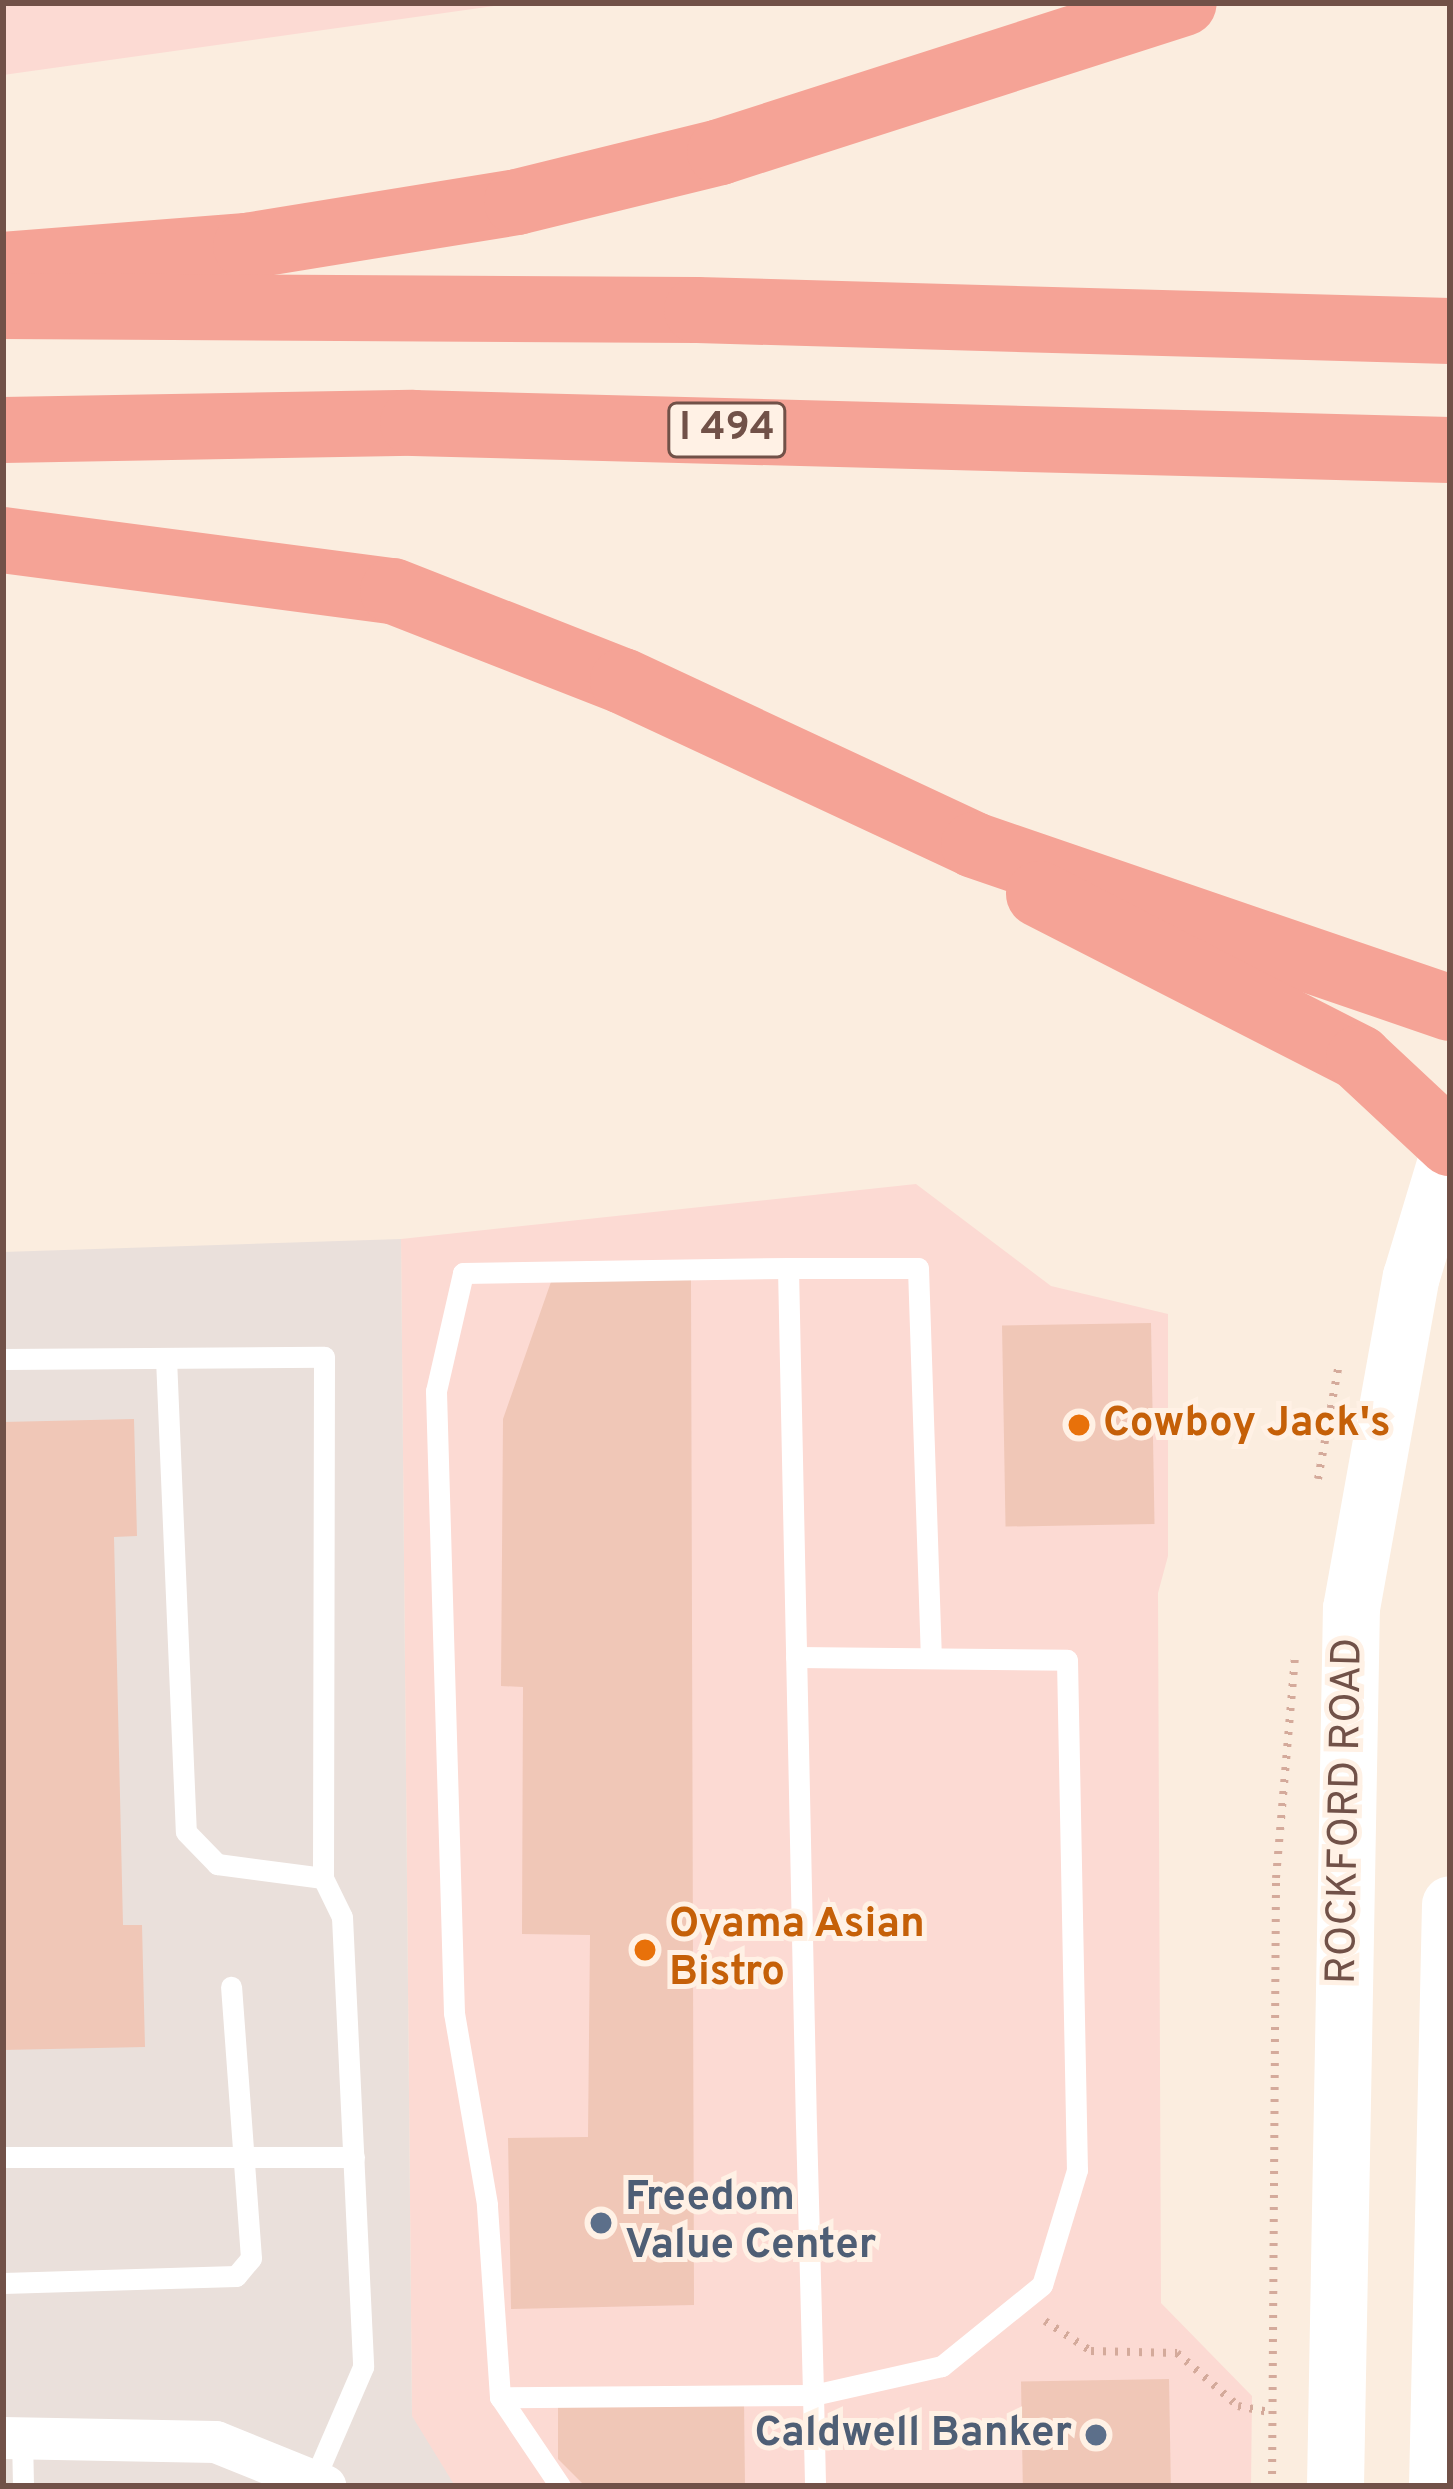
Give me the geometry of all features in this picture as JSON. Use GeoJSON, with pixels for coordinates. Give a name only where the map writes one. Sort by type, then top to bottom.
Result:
{"type":"FeatureCollection","features":[{"type":"Feature","properties":{"kind":"highway"},"geometry":{"type":"LineString","coordinates":[[3,265],[246,245],[517,202],[720,152],[1184,3]]}},
{"type":"Feature","properties":{"kind":"highway"},"geometry":{"type":"LineString","coordinates":[[3,306],[697,310],[1450,332]]}},
{"type":"Feature","properties":{"kind":"highway","name":"I 494"},"geometry":{"type":"LineString","coordinates":[[3,430],[436,424],[1450,450]]}},
{"type":"Feature","properties":{"kind":"highway"},"geometry":{"type":"LineString","coordinates":[[3,541],[393,591],[623,681],[974,845],[1450,1008]]}},
{"type":"Feature","properties":{"kind":"highway"},"geometry":{"type":"LineString","coordinates":[[974,845],[1065,914],[1359,1058],[1450,1145]]}},
{"type":"Feature","properties":{"kind":"main road","name":"ROCKFORD ROAD"},"geometry":{"type":"LineString","coordinates":[[1335,2486],[1352,1608],[1411,1276],[1450,1145]]}},
{"type":"Feature","properties":{"kind":"main road"},"geometry":{"type":"LineString","coordinates":[[1437,2486],[1450,1904]]}},
{"type":"Feature","properties":{"kind":"street"},"geometry":{"type":"LineString","coordinates":[[12,2438],[216,2442],[320,2483]]}},
{"type":"Feature","properties":{"kind":"lane"},"geometry":{"type":"LineString","coordinates":[[788,1268],[815,2486]]}},
{"type":"Feature","properties":{"kind":"lane"},"geometry":{"type":"LineString","coordinates":[[560,2486],[500,2396],[487,2204],[454,2013],[436,1391],[464,1274],[918,1268],[931,1658]]}},
{"type":"Feature","properties":{"kind":"lane"},"geometry":{"type":"LineString","coordinates":[[3,1359],[324,1357],[323,1877],[342,1917],[363,2368],[320,2483]]}},
{"type":"Feature","properties":{"kind":"lane"},"geometry":{"type":"LineString","coordinates":[[166,1358],[186,1832],[217,1864],[323,1877]]}},
{"type":"Feature","properties":{"kind":"lane"},"geometry":{"type":"LineString","coordinates":[[500,2396],[813,2396],[942,2366],[1042,2285],[1077,2170],[1067,1660],[796,1657]]}},
{"type":"Feature","properties":{"kind":"lane"},"geometry":{"type":"LineString","coordinates":[[3,2283],[236,2276],[251,2258],[231,1988]]}},
{"type":"Feature","properties":{"kind":"lane"},"geometry":{"type":"LineString","coordinates":[[3,2157],[354,2157]]}},
{"type":"Feature","properties":{"kind":"lane"},"geometry":{"type":"LineString","coordinates":[[12,2438],[22,2486]]}},
{"type":"Feature","properties":{"kind":"path"},"geometry":{"type":"LineString","coordinates":[[1019,2303],[1091,2351],[1177,2353],[1238,2406],[1273,2413]]}},
{"type":"Feature","properties":{"kind":"shaded area"},"geometry":{"type":"Polygon","coordinates":[[[3,3],[515,3],[3,75],[3,3]]]}},
{"type":"Feature","properties":{"kind":"shaded area"},"geometry":{"type":"Polygon","coordinates":[[[916,1184],[1051,1286],[1168,1314],[1168,1556],[1158,1593],[1161,2303],[1252,2396],[1251,2486],[430,2486],[412,2416],[401,1239],[916,1184]]]}},
{"type":"Feature","properties":{"kind":"shaded area"},"geometry":{"type":"Polygon","coordinates":[[[401,1239],[412,2416],[455,2486],[3,2486],[3,1252],[401,1239]]]}},
{"type":"Feature","properties":{"kind":"building"},"geometry":{"type":"Polygon","coordinates":[[[552,1279],[691,1279],[694,2305],[511,2309],[508,2138],[588,2137],[590,1935],[522,1934],[523,1687],[501,1686],[503,1419],[552,1279]]]}},
{"type":"Feature","properties":{"kind":"building","name":"Cowboy Jack's"},"geometry":{"type":"Polygon","coordinates":[[[1151,1323],[1155,1524],[1006,1527],[1002,1326],[1151,1323]]]}},
{"type":"Feature","properties":{"kind":"building"},"geometry":{"type":"Polygon","coordinates":[[[134,1419],[137,1536],[114,1537],[123,1925],[142,1925],[145,2047],[3,2050],[3,1422],[134,1419]]]}},
{"type":"Feature","properties":{"kind":"building","name":"Caldwell Banker"},"geometry":{"type":"Polygon","coordinates":[[[1169,2379],[1171,2486],[1023,2486],[1021,2382],[1169,2379]]]}},
{"type":"Feature","properties":{"kind":"building"},"geometry":{"type":"Polygon","coordinates":[[[744,2401],[745,2486],[585,2486],[558,2459],[558,2406],[744,2401]]]}},
{"type":"Feature","properties":{"kind":"place","name":"Cowboy Jack's"},"geometry":{"type":"Point","coordinates":[1079,1425]}},
{"type":"Feature","properties":{"kind":"place","name":"Oyama Asian Bistro"},"geometry":{"type":"Point","coordinates":[645,1950]}},
{"type":"Feature","properties":{"kind":"place","name":"Freedom Value Center"},"geometry":{"type":"Point","coordinates":[601,2223]}},
{"type":"Feature","properties":{"kind":"place","name":"Caldwell Banker"},"geometry":{"type":"Point","coordinates":[1096,2435]}}]}
